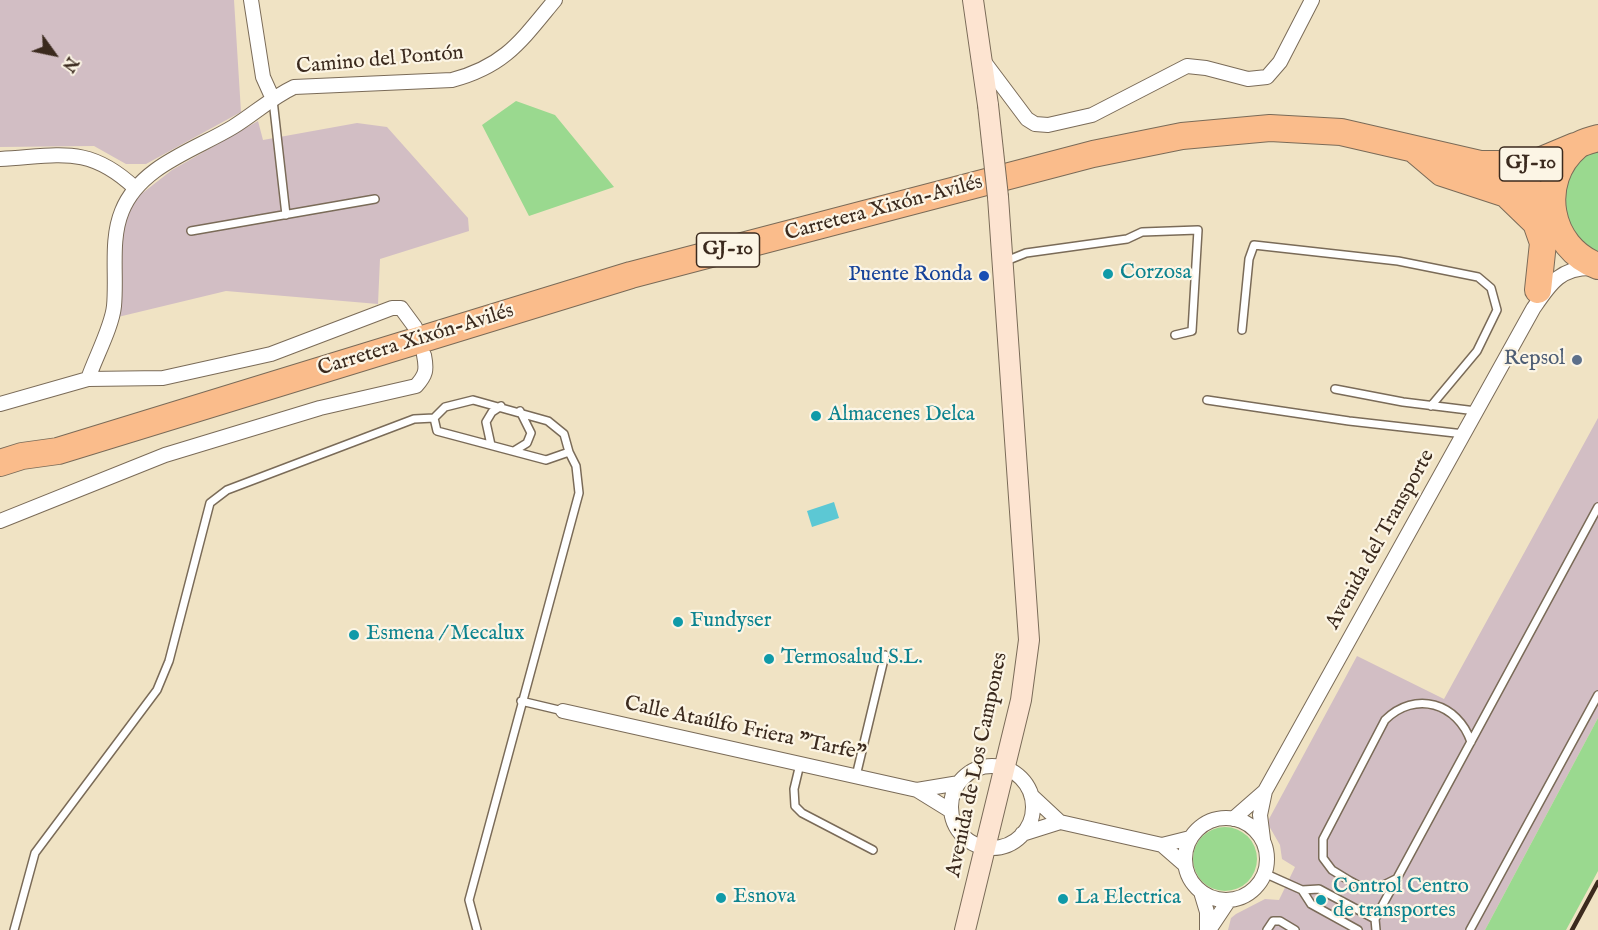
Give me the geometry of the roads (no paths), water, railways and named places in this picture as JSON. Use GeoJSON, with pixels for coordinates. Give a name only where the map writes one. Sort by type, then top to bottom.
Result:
{"type":"FeatureCollection","features":[{"type":"Feature","properties":{"kind":"highway","name":"Carretera Xixón-Avilés"},"geometry":{"type":"LineString","coordinates":[[58,451],[631,275],[1094,154],[1182,136],[1270,128],[1341,132],[1480,164],[1533,164],[1588,141]]}},
{"type":"Feature","properties":{"kind":"highway","name":"GJ-10"},"geometry":{"type":"LineString","coordinates":[[1559,235],[1551,202],[1558,170],[1588,141]]}},
{"type":"Feature","properties":{"kind":"highway"},"geometry":{"type":"LineString","coordinates":[[1412,147],[1442,173],[1506,194],[1536,223],[1543,243],[1535,300]]}},
{"type":"Feature","properties":{"kind":"highway","name":"Carretera Xixón-Avilés"},"geometry":{"type":"LineString","coordinates":[[1480,164],[1551,202]]}},
{"type":"Feature","properties":{"kind":"highway"},"geometry":{"type":"LineString","coordinates":[[1559,235],[1570,249],[1598,267]]}},
{"type":"Feature","properties":{"kind":"highway","name":"GJ-10"},"geometry":{"type":"LineString","coordinates":[[0,463],[22,456],[58,451]]}},
{"type":"Feature","properties":{"kind":"highway","name":"GJ-10"},"geometry":{"type":"LineString","coordinates":[[0,476],[21,469],[58,451]]}},
{"type":"Feature","properties":{"kind":"street"},"geometry":{"type":"LineString","coordinates":[[251,0],[263,77],[272,98]]}},
{"type":"Feature","properties":{"kind":"street","name":"Camino del Pontón"},"geometry":{"type":"LineString","coordinates":[[135,188],[168,162],[233,127],[272,98],[294,87],[452,80],[476,74],[498,63],[516,46],[555,0]]}},
{"type":"Feature","properties":{"kind":"street","name":"Avenida de Los Campones"},"geometry":{"type":"LineString","coordinates":[[965,930],[1021,700],[1029,640],[1004,262],[988,105],[973,0]]}},
{"type":"Feature","properties":{"kind":"street"},"geometry":{"type":"LineString","coordinates":[[982,59],[1028,119],[1035,124],[1048,125],[1092,116],[1187,66],[1206,68],[1248,79],[1268,77],[1280,62],[1312,0]]}},
{"type":"Feature","properties":{"kind":"street"},"geometry":{"type":"LineString","coordinates":[[0,159],[73,155],[93,159],[135,188],[122,211],[114,260],[114,308],[88,379]]}},
{"type":"Feature","properties":{"kind":"street"},"geometry":{"type":"LineString","coordinates":[[1535,300],[1559,235]]}},
{"type":"Feature","properties":{"kind":"street"},"geometry":{"type":"LineString","coordinates":[[1535,300],[1563,272],[1598,267]]}},
{"type":"Feature","properties":{"kind":"street","name":"Avenida del Transporte"},"geometry":{"type":"LineString","coordinates":[[1265,791],[1464,434],[1535,300]]}},
{"type":"Feature","properties":{"kind":"street"},"geometry":{"type":"LineString","coordinates":[[0,405],[88,379],[163,378],[271,354],[392,308],[401,308],[415,327]]}},
{"type":"Feature","properties":{"kind":"street"},"geometry":{"type":"LineString","coordinates":[[0,521],[165,455],[320,408],[416,386],[425,376],[427,367],[424,355]]}},
{"type":"Feature","properties":{"kind":"street","name":"Calle Ataúlfo Friera \"Tarfe\""},"geometry":{"type":"LineString","coordinates":[[563,711],[917,790],[951,811]]}},
{"type":"Feature","properties":{"kind":"street"},"geometry":{"type":"LineString","coordinates":[[1031,795],[1030,822],[1012,843],[999,848],[985,848],[972,843],[954,824],[951,811],[958,783],[979,768],[1004,768],[1025,783],[1031,795],[1060,822]]}},
{"type":"Feature","properties":{"kind":"street","name":"Calle Ataúlfo Friera \"Tarfe\""},"geometry":{"type":"LineString","coordinates":[[917,790],[958,783]]}},
{"type":"Feature","properties":{"kind":"street"},"geometry":{"type":"LineString","coordinates":[[1022,834],[1060,822],[1162,845],[1190,838],[1209,822],[1233,819],[1265,791]]}},
{"type":"Feature","properties":{"kind":"street"},"geometry":{"type":"LineString","coordinates":[[1190,838],[1185,851],[1185,865],[1194,885],[1201,892],[1219,900],[1228,900],[1250,892],[1264,873],[1266,853],[1260,815],[1265,791]]}},
{"type":"Feature","properties":{"kind":"street"},"geometry":{"type":"LineString","coordinates":[[1233,819],[1256,831],[1263,843]]}},
{"type":"Feature","properties":{"kind":"street"},"geometry":{"type":"LineString","coordinates":[[1162,845],[1185,865]]}},
{"type":"Feature","properties":{"kind":"street"},"geometry":{"type":"LineString","coordinates":[[1201,892],[1208,912],[1208,930]]}},
{"type":"Feature","properties":{"kind":"street"},"geometry":{"type":"LineString","coordinates":[[1208,930],[1228,900]]}},
{"type":"Feature","properties":{"kind":"lane"},"geometry":{"type":"LineString","coordinates":[[272,98],[286,215]]}},
{"type":"Feature","properties":{"kind":"lane"},"geometry":{"type":"LineString","coordinates":[[191,231],[375,199]]}},
{"type":"Feature","properties":{"kind":"lane"},"geometry":{"type":"LineString","coordinates":[[1004,262],[1026,253],[1127,239],[1142,232],[1198,230],[1192,331],[1175,335]]}},
{"type":"Feature","properties":{"kind":"lane"},"geometry":{"type":"LineString","coordinates":[[1242,330],[1249,259],[1254,245],[1398,261],[1478,277],[1491,288],[1497,310],[1478,351],[1431,406]]}},
{"type":"Feature","properties":{"kind":"lane"},"geometry":{"type":"LineString","coordinates":[[1335,389],[1431,406],[1476,411]]}},
{"type":"Feature","properties":{"kind":"lane"},"geometry":{"type":"LineString","coordinates":[[14,930],[35,853],[156,690],[169,661],[210,503],[226,490],[414,419],[434,418],[445,407],[473,400],[520,411],[548,421],[564,434],[569,453],[576,466],[579,493],[469,900],[477,930]]}},
{"type":"Feature","properties":{"kind":"lane"},"geometry":{"type":"LineString","coordinates":[[1207,400],[1349,421],[1464,434]]}},
{"type":"Feature","properties":{"kind":"lane"},"geometry":{"type":"LineString","coordinates":[[491,446],[486,422],[492,412],[501,406]]}},
{"type":"Feature","properties":{"kind":"lane"},"geometry":{"type":"LineString","coordinates":[[514,452],[527,443],[531,433],[520,411]]}},
{"type":"Feature","properties":{"kind":"lane"},"geometry":{"type":"LineString","coordinates":[[434,418],[437,431],[514,452],[546,460],[569,453]]}},
{"type":"Feature","properties":{"kind":"lane"},"geometry":{"type":"LineString","coordinates":[[1376,930],[1375,919],[1598,507]]}},
{"type":"Feature","properties":{"kind":"lane"},"geometry":{"type":"LineString","coordinates":[[856,776],[885,655]]}},
{"type":"Feature","properties":{"kind":"lane"},"geometry":{"type":"LineString","coordinates":[[1470,930],[1598,695]]}},
{"type":"Feature","properties":{"kind":"lane"},"geometry":{"type":"LineString","coordinates":[[521,701],[563,711]]}},
{"type":"Feature","properties":{"kind":"lane"},"geometry":{"type":"LineString","coordinates":[[1397,878],[1384,885],[1361,887],[1332,870],[1323,858],[1323,839],[1385,720],[1397,708],[1415,703],[1428,704],[1458,718],[1471,742]]}},
{"type":"Feature","properties":{"kind":"lane"},"geometry":{"type":"LineString","coordinates":[[800,764],[794,789],[795,806],[802,813],[873,850]]}},
{"type":"Feature","properties":{"kind":"lane"},"geometry":{"type":"LineString","coordinates":[[1264,873],[1302,890],[1319,889],[1375,919]]}},
{"type":"Feature","properties":{"kind":"lane"},"geometry":{"type":"LineString","coordinates":[[1302,890],[1311,904],[1358,930]]}},
{"type":"Feature","properties":{"kind":"lane"},"geometry":{"type":"LineString","coordinates":[[1267,930],[1273,921],[1280,921],[1294,930]]}},
{"type":"Feature","properties":{"kind":"water"},"geometry":{"type":"Polygon","coordinates":[[[834,502],[839,518],[812,527],[807,511],[834,502]]]}},
{"type":"Feature","properties":{"kind":"railway"},"geometry":{"type":"LineString","coordinates":[[1572,930],[1598,882]]}},
{"type":"Feature","properties":{"kind":"place","name":"Corzosa"},"geometry":{"type":"Point","coordinates":[1108,274]}},
{"type":"Feature","properties":{"kind":"place","name":"Puente Ronda"},"geometry":{"type":"Point","coordinates":[984,276]}},
{"type":"Feature","properties":{"kind":"place","name":"Repsol"},"geometry":{"type":"Point","coordinates":[1577,360]}},
{"type":"Feature","properties":{"kind":"place","name":"Almacenes Delca"},"geometry":{"type":"Point","coordinates":[816,416]}},
{"type":"Feature","properties":{"kind":"place","name":"Fundyser"},"geometry":{"type":"Point","coordinates":[678,622]}},
{"type":"Feature","properties":{"kind":"place","name":"Esmena / Mecalux"},"geometry":{"type":"Point","coordinates":[354,635]}},
{"type":"Feature","properties":{"kind":"place","name":"Termosalud S.L."},"geometry":{"type":"Point","coordinates":[769,659]}},
{"type":"Feature","properties":{"kind":"place","name":"Esnova"},"geometry":{"type":"Point","coordinates":[721,898]}},
{"type":"Feature","properties":{"kind":"place","name":"La Electrica"},"geometry":{"type":"Point","coordinates":[1063,899]}},
{"type":"Feature","properties":{"kind":"place","name":"Control Centro de transportes"},"geometry":{"type":"Point","coordinates":[1321,900]}}]}
